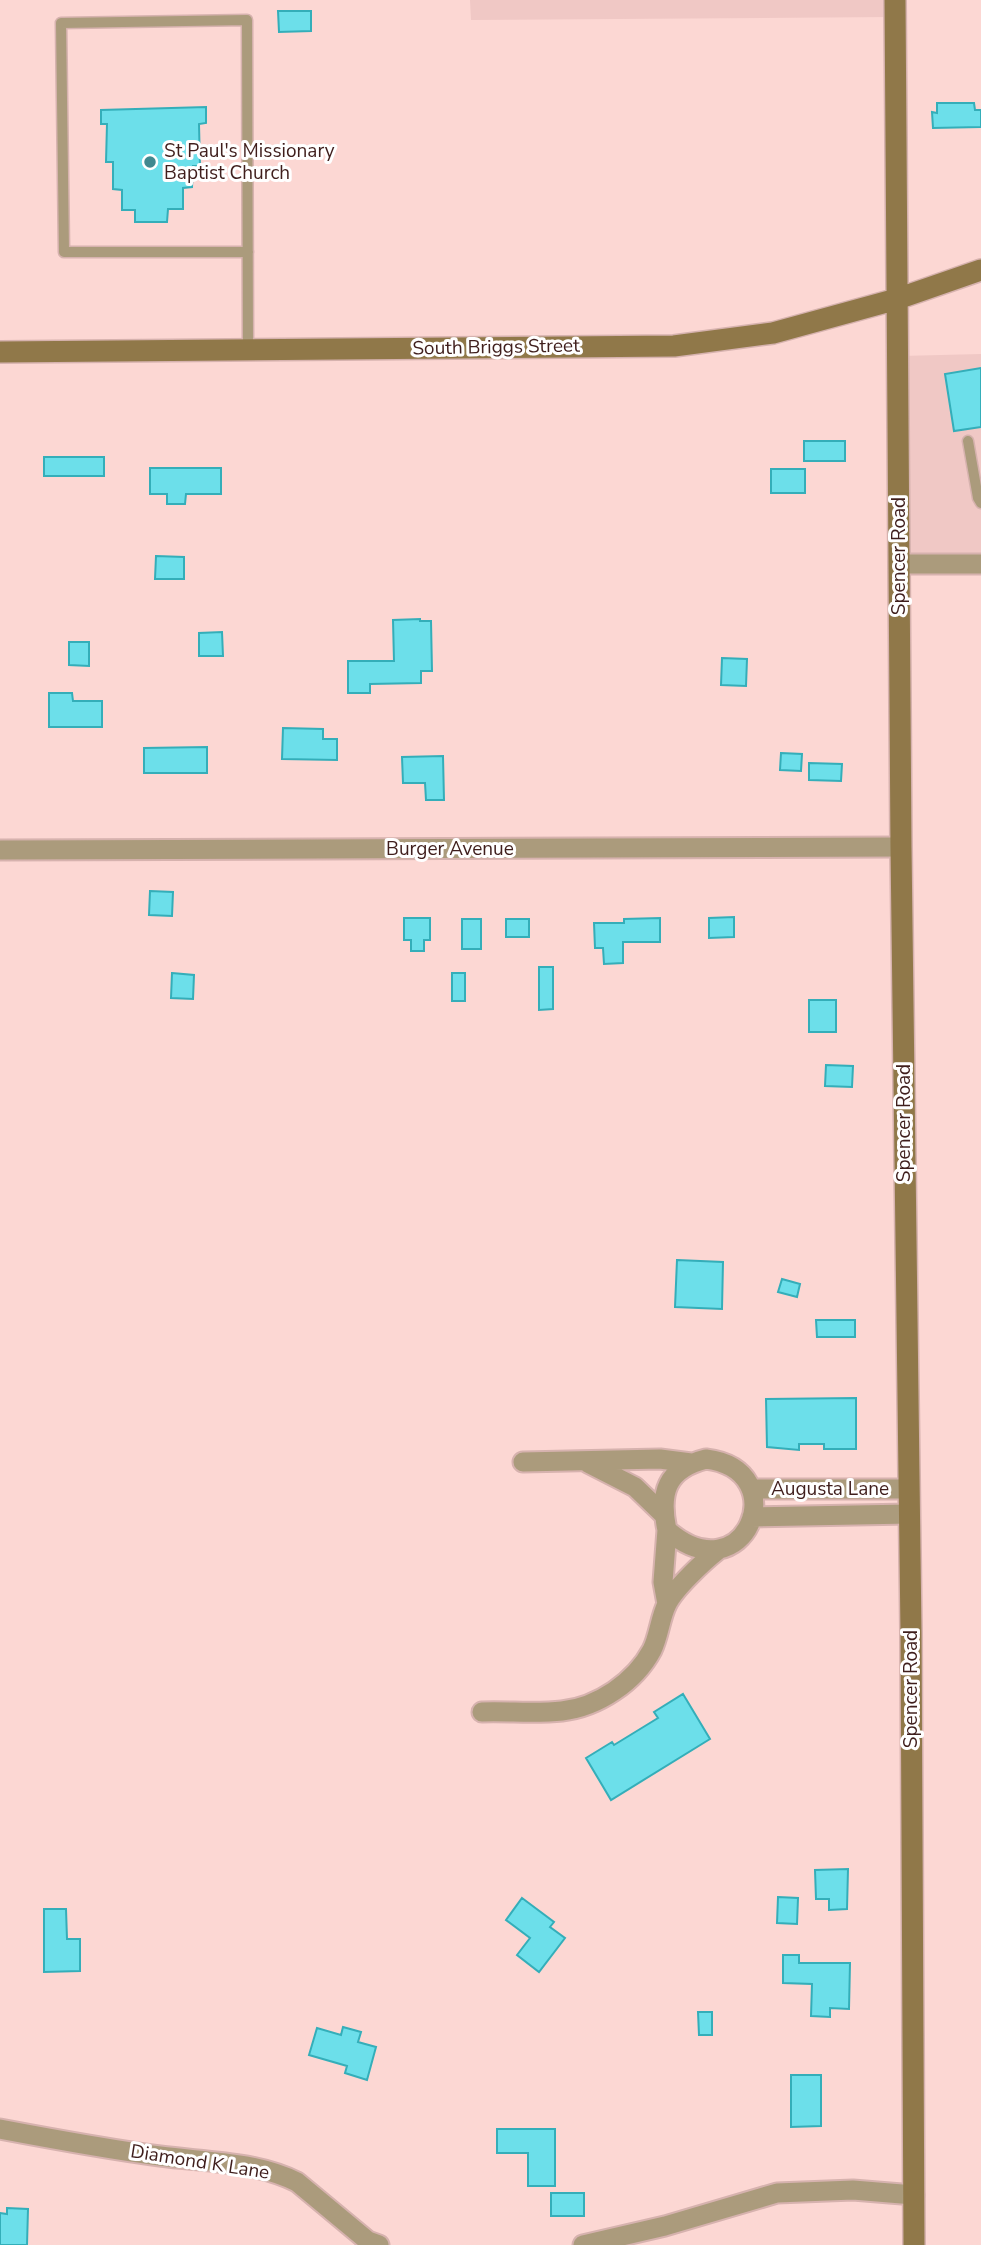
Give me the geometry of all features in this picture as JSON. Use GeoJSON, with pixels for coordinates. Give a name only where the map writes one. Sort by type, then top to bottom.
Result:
{"type":"FeatureCollection","features":[{"type":"Feature","properties":{"kind":"street","name":"Spencer Road"},"geometry":{"type":"LineString","coordinates":[[895,0],[914,2245]]}},
{"type":"Feature","properties":{"kind":"street","name":"South Briggs Street"},"geometry":{"type":"LineString","coordinates":[[0,352],[674,346],[773,333],[897,299],[981,270]]}},
{"type":"Feature","properties":{"kind":"street"},"geometry":{"type":"LineString","coordinates":[[899,564],[981,564]]}},
{"type":"Feature","properties":{"kind":"street","name":"Burger Avenue"},"geometry":{"type":"LineString","coordinates":[[0,850],[901,847]]}},
{"type":"Feature","properties":{"kind":"street"},"geometry":{"type":"LineString","coordinates":[[523,1462],[660,1459],[691,1463]]}},
{"type":"Feature","properties":{"kind":"street"},"geometry":{"type":"LineString","coordinates":[[482,1712],[563,1711],[590,1704],[614,1691],[636,1673],[651,1651],[667,1604],[700,1564],[742,1536],[752,1517],[754,1510],[747,1480],[736,1468],[722,1461],[706,1459],[691,1463],[677,1472],[668,1484],[663,1499],[666,1523],[663,1582],[667,1604]]}},
{"type":"Feature","properties":{"kind":"street"},"geometry":{"type":"LineString","coordinates":[[587,1462],[635,1487],[690,1547],[718,1550]]}},
{"type":"Feature","properties":{"kind":"street","name":"Augusta Lane"},"geometry":{"type":"LineString","coordinates":[[751,1489],[909,1489]]}},
{"type":"Feature","properties":{"kind":"street","name":"Augusta Lane"},"geometry":{"type":"LineString","coordinates":[[752,1517],[909,1514]]}},
{"type":"Feature","properties":{"kind":"street","name":"Diamond K Lane"},"geometry":{"type":"LineString","coordinates":[[0,2129],[118,2150],[243,2165],[284,2176],[297,2182],[368,2241],[379,2245]]}},
{"type":"Feature","properties":{"kind":"street"},"geometry":{"type":"LineString","coordinates":[[583,2245],[665,2226],[777,2193],[853,2190],[914,2195]]}},
{"type":"Feature","properties":{"kind":"lane"},"geometry":{"type":"LineString","coordinates":[[248,252],[64,252],[61,23],[247,20],[248,252],[248,349]]}},
{"type":"Feature","properties":{"kind":"lane"},"geometry":{"type":"LineString","coordinates":[[968,441],[981,503]]}},
{"type":"Feature","properties":{"kind":"shaded area"},"geometry":{"type":"Polygon","coordinates":[[[470,0],[891,0],[891,17],[471,20],[470,0]]]}},
{"type":"Feature","properties":{"kind":"shaded area"},"geometry":{"type":"Polygon","coordinates":[[[981,354],[981,559],[902,560],[901,356],[981,354]]]}},
{"type":"Feature","properties":{"kind":"building"},"geometry":{"type":"Polygon","coordinates":[[[278,11],[311,11],[311,31],[279,32],[278,11]]]}},
{"type":"Feature","properties":{"kind":"building"},"geometry":{"type":"Polygon","coordinates":[[[937,103],[974,103],[975,110],[981,110],[981,127],[933,128],[932,112],[937,113],[937,103]]]}},
{"type":"Feature","properties":{"kind":"building"},"geometry":{"type":"Polygon","coordinates":[[[206,107],[206,123],[199,124],[200,166],[193,166],[192,187],[183,188],[183,209],[168,209],[167,222],[135,222],[135,210],[122,210],[122,190],[113,189],[113,162],[106,162],[107,124],[101,124],[101,110],[206,107]]]}},
{"type":"Feature","properties":{"kind":"building"},"geometry":{"type":"Polygon","coordinates":[[[981,368],[981,427],[954,431],[945,374],[981,368]]]}},
{"type":"Feature","properties":{"kind":"building"},"geometry":{"type":"Polygon","coordinates":[[[804,441],[845,441],[845,461],[804,461],[804,441]]]}},
{"type":"Feature","properties":{"kind":"building"},"geometry":{"type":"Polygon","coordinates":[[[44,457],[104,457],[104,476],[44,476],[44,457]]]}},
{"type":"Feature","properties":{"kind":"building"},"geometry":{"type":"Polygon","coordinates":[[[150,468],[221,468],[221,494],[186,494],[185,504],[167,504],[167,494],[150,494],[150,468]]]}},
{"type":"Feature","properties":{"kind":"building"},"geometry":{"type":"Polygon","coordinates":[[[771,469],[805,469],[805,493],[771,493],[771,469]]]}},
{"type":"Feature","properties":{"kind":"building"},"geometry":{"type":"Polygon","coordinates":[[[156,556],[184,557],[184,579],[155,579],[156,556]]]}},
{"type":"Feature","properties":{"kind":"building"},"geometry":{"type":"Polygon","coordinates":[[[393,620],[431,621],[432,671],[421,671],[421,683],[370,684],[370,693],[348,693],[348,661],[394,661],[393,620]]]}},
{"type":"Feature","properties":{"kind":"building"},"geometry":{"type":"Polygon","coordinates":[[[222,632],[223,656],[199,656],[199,633],[222,632]]]}},
{"type":"Feature","properties":{"kind":"building"},"geometry":{"type":"Polygon","coordinates":[[[69,642],[89,642],[89,666],[69,665],[69,642]]]}},
{"type":"Feature","properties":{"kind":"building"},"geometry":{"type":"Polygon","coordinates":[[[722,658],[747,659],[746,686],[721,685],[722,658]]]}},
{"type":"Feature","properties":{"kind":"building"},"geometry":{"type":"Polygon","coordinates":[[[49,693],[72,693],[73,701],[102,701],[102,727],[49,727],[49,693]]]}},
{"type":"Feature","properties":{"kind":"building"},"geometry":{"type":"Polygon","coordinates":[[[283,728],[323,729],[323,739],[337,739],[337,760],[282,759],[283,728]]]}},
{"type":"Feature","properties":{"kind":"building"},"geometry":{"type":"Polygon","coordinates":[[[207,747],[207,773],[144,773],[144,748],[207,747]]]}},
{"type":"Feature","properties":{"kind":"building"},"geometry":{"type":"Polygon","coordinates":[[[781,753],[802,754],[801,771],[780,770],[781,753]]]}},
{"type":"Feature","properties":{"kind":"building"},"geometry":{"type":"Polygon","coordinates":[[[443,756],[444,800],[426,800],[425,783],[403,783],[402,757],[443,756]]]}},
{"type":"Feature","properties":{"kind":"building"},"geometry":{"type":"Polygon","coordinates":[[[809,763],[842,764],[841,781],[809,780],[809,763]]]}},
{"type":"Feature","properties":{"kind":"building"},"geometry":{"type":"Polygon","coordinates":[[[150,891],[173,892],[172,916],[149,915],[150,891]]]}},
{"type":"Feature","properties":{"kind":"building"},"geometry":{"type":"Polygon","coordinates":[[[734,917],[734,937],[709,938],[709,918],[734,917]]]}},
{"type":"Feature","properties":{"kind":"building"},"geometry":{"type":"Polygon","coordinates":[[[404,918],[430,918],[430,940],[424,940],[424,951],[411,951],[411,940],[404,940],[404,918]]]}},
{"type":"Feature","properties":{"kind":"building"},"geometry":{"type":"Polygon","coordinates":[[[660,918],[660,942],[623,942],[623,963],[604,964],[603,948],[595,948],[594,923],[624,923],[624,919],[660,918]]]}},
{"type":"Feature","properties":{"kind":"building"},"geometry":{"type":"Polygon","coordinates":[[[462,919],[481,919],[481,949],[462,949],[462,919]]]}},
{"type":"Feature","properties":{"kind":"building"},"geometry":{"type":"Polygon","coordinates":[[[506,919],[529,919],[529,937],[506,937],[506,919]]]}},
{"type":"Feature","properties":{"kind":"building"},"geometry":{"type":"Polygon","coordinates":[[[539,967],[553,967],[553,1009],[539,1010],[539,967]]]}},
{"type":"Feature","properties":{"kind":"building"},"geometry":{"type":"Polygon","coordinates":[[[172,973],[194,975],[193,999],[171,998],[172,973]]]}},
{"type":"Feature","properties":{"kind":"building"},"geometry":{"type":"Polygon","coordinates":[[[452,973],[465,973],[465,1001],[452,1001],[452,973]]]}},
{"type":"Feature","properties":{"kind":"building"},"geometry":{"type":"Polygon","coordinates":[[[809,1000],[836,1000],[836,1032],[809,1032],[809,1000]]]}},
{"type":"Feature","properties":{"kind":"building"},"geometry":{"type":"Polygon","coordinates":[[[826,1065],[853,1066],[852,1087],[825,1086],[826,1065]]]}},
{"type":"Feature","properties":{"kind":"building"},"geometry":{"type":"Polygon","coordinates":[[[677,1260],[723,1262],[722,1309],[675,1307],[677,1260]]]}},
{"type":"Feature","properties":{"kind":"building"},"geometry":{"type":"Polygon","coordinates":[[[782,1279],[800,1284],[797,1297],[778,1292],[782,1279]]]}},
{"type":"Feature","properties":{"kind":"building"},"geometry":{"type":"Polygon","coordinates":[[[816,1320],[855,1320],[855,1337],[817,1337],[816,1320]]]}},
{"type":"Feature","properties":{"kind":"building"},"geometry":{"type":"Polygon","coordinates":[[[856,1398],[856,1449],[824,1449],[824,1444],[799,1444],[799,1450],[767,1447],[766,1399],[856,1398]]]}},
{"type":"Feature","properties":{"kind":"building"},"geometry":{"type":"Polygon","coordinates":[[[683,1694],[710,1739],[611,1800],[586,1758],[612,1742],[614,1745],[658,1718],[654,1712],[683,1694]]]}},
{"type":"Feature","properties":{"kind":"building"},"geometry":{"type":"Polygon","coordinates":[[[848,1869],[847,1909],[829,1910],[829,1899],[816,1899],[815,1870],[848,1869]]]}},
{"type":"Feature","properties":{"kind":"building"},"geometry":{"type":"Polygon","coordinates":[[[778,1897],[798,1898],[797,1924],[777,1923],[778,1897]]]}},
{"type":"Feature","properties":{"kind":"building"},"geometry":{"type":"Polygon","coordinates":[[[522,1898],[554,1922],[550,1927],[565,1938],[539,1972],[517,1955],[530,1938],[506,1920],[522,1898]]]}},
{"type":"Feature","properties":{"kind":"building"},"geometry":{"type":"Polygon","coordinates":[[[44,1909],[66,1909],[67,1939],[80,1939],[80,1971],[44,1972],[44,1909]]]}},
{"type":"Feature","properties":{"kind":"building"},"geometry":{"type":"Polygon","coordinates":[[[783,1955],[799,1955],[799,1963],[850,1963],[849,2009],[830,2008],[830,2017],[811,2016],[812,1984],[783,1983],[783,1955]]]}},
{"type":"Feature","properties":{"kind":"building"},"geometry":{"type":"Polygon","coordinates":[[[698,2012],[712,2012],[712,2035],[699,2035],[698,2012]]]}},
{"type":"Feature","properties":{"kind":"building"},"geometry":{"type":"Polygon","coordinates":[[[343,2027],[361,2032],[358,2042],[376,2047],[367,2080],[345,2073],[347,2066],[309,2055],[317,2028],[341,2035],[343,2027]]]}},
{"type":"Feature","properties":{"kind":"building"},"geometry":{"type":"Polygon","coordinates":[[[791,2075],[821,2075],[821,2126],[791,2127],[791,2075]]]}},
{"type":"Feature","properties":{"kind":"building"},"geometry":{"type":"Polygon","coordinates":[[[497,2129],[555,2129],[555,2186],[528,2186],[528,2153],[497,2153],[497,2129]]]}},
{"type":"Feature","properties":{"kind":"building"},"geometry":{"type":"Polygon","coordinates":[[[551,2193],[584,2193],[584,2216],[551,2216],[551,2193]]]}},
{"type":"Feature","properties":{"kind":"building"},"geometry":{"type":"Polygon","coordinates":[[[7,2208],[28,2209],[27,2245],[0,2245],[0,2213],[7,2214],[7,2208]]]}},
{"type":"Feature","properties":{"kind":"place","name":"St Paul's Missionary Baptist Church"},"geometry":{"type":"Point","coordinates":[150,162]}}]}
